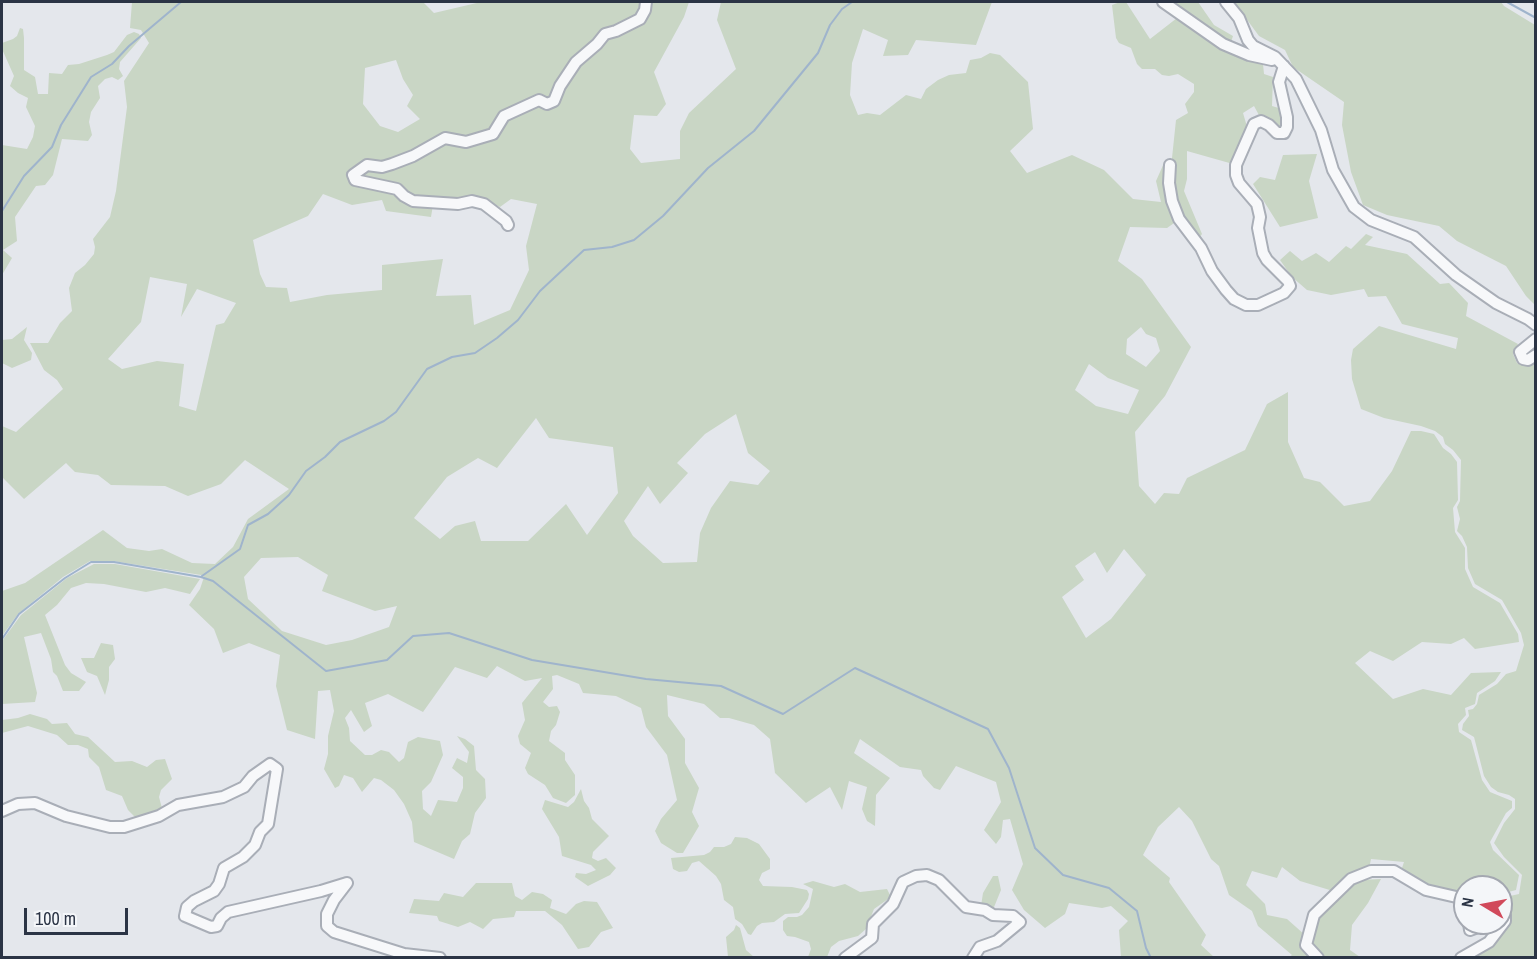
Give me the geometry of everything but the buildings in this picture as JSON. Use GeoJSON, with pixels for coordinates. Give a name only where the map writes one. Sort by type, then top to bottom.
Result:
{"type":"FeatureCollection","features":[{"type":"Feature","properties":{"kind":"street"},"geometry":{"type":"LineString","coordinates":[[508,225],[506,220],[484,204],[472,201],[458,204],[413,201],[397,189],[356,180],[353,175],[367,165],[382,167],[402,160],[445,138],[466,142],[493,134],[504,116],[539,100],[548,104],[554,101],[560,86],[576,62],[605,34],[616,32],[640,19],[646,2]]}},
{"type":"Feature","properties":{"kind":"street"},"geometry":{"type":"LineString","coordinates":[[1163,2],[1223,44],[1249,55],[1281,64]]}},
{"type":"Feature","properties":{"kind":"street"},"geometry":{"type":"LineString","coordinates":[[1226,2],[1239,18],[1253,46],[1275,57],[1296,79],[1321,129],[1333,170],[1354,207],[1371,220],[1414,237],[1456,275],[1496,303],[1536,325]]}},
{"type":"Feature","properties":{"kind":"street"},"geometry":{"type":"LineString","coordinates":[[1170,165],[1169,183],[1172,201],[1179,219],[1201,248],[1212,271],[1234,299],[1246,305],[1258,305],[1284,293],[1290,286],[1288,281],[1263,253],[1258,228],[1260,217],[1257,204],[1239,183],[1236,175],[1236,165],[1254,124],[1261,121],[1269,125],[1277,134],[1284,133],[1287,127],[1279,82],[1281,64]]}},
{"type":"Feature","properties":{"kind":"street"},"geometry":{"type":"LineString","coordinates":[[1536,339],[1520,352],[1523,359],[1528,360],[1536,355]]}},
{"type":"Feature","properties":{"kind":"street"},"geometry":{"type":"LineString","coordinates":[[2,811],[18,804],[35,803],[66,816],[110,827],[124,827],[159,816],[178,805],[223,797],[244,787],[258,771],[270,764],[277,769],[268,824],[260,832],[255,845],[243,857],[224,868],[214,891],[187,907],[185,916],[211,927],[217,926],[228,912],[347,883],[327,914],[327,926],[334,932],[404,954],[440,957]]}},
{"type":"Feature","properties":{"kind":"street"},"geometry":{"type":"LineString","coordinates":[[1318,957],[1306,945],[1314,915],[1333,894],[1351,879],[1371,871],[1394,871],[1426,890],[1453,896]]}},
{"type":"Feature","properties":{"kind":"street"},"geometry":{"type":"LineString","coordinates":[[844,957],[872,938],[873,924],[893,904],[903,882],[916,876],[927,875],[939,880],[966,907],[985,910],[993,915],[1013,916],[1020,922],[998,940],[980,947],[973,957]]}},
{"type":"Feature","properties":{"kind":"street"},"geometry":{"type":"LineString","coordinates":[[1461,957],[1489,942],[1494,935]]}},
{"type":"Feature","properties":{"kind":"green space"},"geometry":{"type":"Polygon","coordinates":[[[132,2],[423,2],[434,13],[481,2],[642,2],[642,9],[637,16],[603,32],[584,52],[572,60],[558,85],[555,97],[548,101],[537,96],[528,103],[503,114],[491,132],[466,138],[444,137],[391,163],[380,165],[365,163],[350,175],[354,183],[395,194],[413,204],[433,205],[431,217],[386,211],[382,200],[352,205],[323,194],[308,216],[253,240],[260,274],[266,287],[287,288],[290,302],[327,295],[382,290],[382,265],[443,259],[436,296],[471,295],[474,325],[510,310],[529,270],[526,246],[537,204],[511,199],[500,207],[475,195],[461,200],[413,199],[405,195],[398,187],[357,178],[355,176],[361,170],[367,167],[383,169],[393,166],[446,140],[467,144],[495,136],[506,117],[540,103],[548,106],[557,101],[578,62],[607,35],[619,32],[642,19],[648,9],[648,2],[689,2],[684,17],[654,72],[666,104],[657,116],[634,115],[630,149],[641,163],[680,159],[680,131],[689,113],[736,69],[717,20],[721,2],[992,2],[976,45],[916,40],[908,55],[883,56],[888,40],[863,29],[852,63],[850,95],[858,115],[867,113],[880,115],[906,95],[921,99],[926,89],[938,80],[949,75],[966,73],[970,60],[990,53],[1000,55],[1028,82],[1033,129],[1010,151],[1027,173],[1072,155],[1104,170],[1133,199],[1161,202],[1156,181],[1164,163],[1168,165],[1166,185],[1177,221],[1167,228],[1130,227],[1118,261],[1142,279],[1191,347],[1165,396],[1135,432],[1139,486],[1155,504],[1164,493],[1179,494],[1187,478],[1245,450],[1267,404],[1288,392],[1288,442],[1304,478],[1320,482],[1344,506],[1370,501],[1392,471],[1411,431],[1434,434],[1443,448],[1451,454],[1457,462],[1458,500],[1453,508],[1455,532],[1465,548],[1465,569],[1473,587],[1500,603],[1518,634],[1519,642],[1475,649],[1464,638],[1451,644],[1422,642],[1393,661],[1370,651],[1355,663],[1393,699],[1423,689],[1451,695],[1471,673],[1501,672],[1495,681],[1477,693],[1475,704],[1465,708],[1466,715],[1458,724],[1459,732],[1471,740],[1482,780],[1490,792],[1512,801],[1512,808],[1506,813],[1490,842],[1493,850],[1519,875],[1516,890],[1513,891],[1513,875],[1453,875],[1453,894],[1426,888],[1401,871],[1404,862],[1371,859],[1369,869],[1350,875],[1333,891],[1300,881],[1282,867],[1277,878],[1252,871],[1246,885],[1265,904],[1267,915],[1287,919],[1305,935],[1303,946],[1316,957],[1289,957],[1292,955],[1258,926],[1252,911],[1229,895],[1219,866],[1211,859],[1192,821],[1179,807],[1158,827],[1143,855],[1170,878],[1169,882],[1206,935],[1201,945],[1214,957],[1121,957],[1119,930],[1128,921],[1111,906],[1102,908],[1069,903],[1065,914],[1045,928],[1024,910],[1012,890],[1023,864],[1010,819],[1003,820],[1001,837],[996,844],[984,830],[1001,802],[996,782],[956,766],[940,790],[934,788],[923,776],[921,770],[900,767],[860,739],[854,753],[890,778],[876,795],[875,826],[867,821],[862,809],[867,787],[849,781],[842,810],[830,787],[806,803],[775,773],[770,739],[754,725],[729,718],[720,718],[704,704],[667,695],[668,716],[685,739],[685,763],[699,788],[692,812],[699,826],[683,853],[677,853],[661,843],[655,831],[661,819],[677,800],[667,755],[646,727],[641,708],[616,696],[583,693],[579,684],[557,675],[552,676],[553,689],[543,702],[549,707],[557,706],[560,712],[549,741],[565,753],[565,760],[575,775],[575,795],[566,803],[553,798],[545,785],[528,774],[525,768],[531,753],[520,744],[518,736],[525,720],[522,703],[542,678],[525,681],[497,666],[487,678],[455,667],[423,712],[388,694],[365,703],[372,726],[364,732],[351,710],[345,718],[350,741],[365,755],[372,755],[381,750],[389,752],[399,762],[404,758],[408,742],[418,737],[440,741],[443,755],[431,782],[422,791],[423,809],[431,816],[438,800],[457,802],[463,788],[463,777],[452,768],[457,758],[467,763],[469,752],[457,736],[474,746],[476,770],[485,779],[486,798],[475,813],[470,834],[462,841],[454,859],[414,842],[412,822],[404,804],[394,790],[381,780],[374,778],[362,792],[353,778],[344,775],[339,786],[335,788],[324,769],[334,711],[330,690],[318,691],[315,739],[287,730],[276,686],[280,655],[249,643],[223,653],[214,629],[189,605],[200,589],[204,577],[201,575],[113,561],[90,561],[63,577],[18,614],[2,636],[2,591],[25,583],[103,530],[127,548],[149,551],[162,549],[192,563],[215,564],[233,547],[248,519],[289,489],[245,460],[221,484],[188,496],[165,486],[111,485],[98,475],[75,472],[66,463],[24,499],[2,477],[2,426],[16,432],[63,389],[57,380],[44,370],[30,343],[48,343],[60,323],[72,311],[69,288],[75,273],[94,254],[93,239],[110,217],[116,191],[127,107],[124,81],[149,43],[141,30],[130,28],[132,2]],[[396,60],[365,68],[363,104],[380,126],[398,132],[420,119],[407,106],[413,95],[403,79],[396,60]],[[150,277],[141,322],[108,359],[122,369],[157,361],[184,364],[179,406],[196,411],[216,325],[224,323],[236,303],[197,289],[181,317],[187,284],[150,277]],[[1141,327],[1127,339],[1126,354],[1146,367],[1160,351],[1156,338],[1146,334],[1141,327]],[[1089,364],[1075,390],[1096,406],[1128,414],[1139,390],[1108,378],[1089,364]],[[736,414],[705,434],[677,463],[688,473],[660,504],[648,486],[624,521],[633,536],[663,563],[697,562],[700,533],[711,508],[730,481],[758,485],[770,471],[748,453],[736,414]],[[536,418],[497,468],[478,458],[447,477],[414,518],[440,539],[455,526],[475,521],[481,541],[528,541],[566,504],[587,535],[618,493],[613,447],[549,438],[536,418]],[[1124,549],[1107,573],[1095,552],[1075,566],[1084,580],[1062,597],[1086,638],[1111,619],[1146,575],[1124,549]],[[298,557],[261,558],[244,577],[248,599],[282,631],[326,645],[352,640],[389,627],[397,606],[375,611],[322,591],[328,575],[298,557]]]}},
{"type":"Feature","properties":{"kind":"green space"},"geometry":{"type":"Polygon","coordinates":[[[1126,2],[1150,39],[1177,18],[1222,47],[1263,64],[1264,74],[1273,77],[1272,106],[1282,109],[1282,127],[1274,127],[1260,117],[1254,106],[1243,113],[1248,130],[1233,164],[1187,151],[1187,179],[1184,191],[1202,234],[1198,239],[1180,216],[1174,200],[1172,158],[1176,120],[1188,113],[1185,104],[1194,92],[1194,84],[1178,74],[1162,75],[1155,69],[1142,69],[1137,64],[1131,48],[1119,43],[1116,38],[1112,5],[1126,2]]]}},
{"type":"Feature","properties":{"kind":"green space"},"geometry":{"type":"Polygon","coordinates":[[[1166,2],[1198,2],[1214,25],[1233,36],[1230,45],[1166,2]]]}},
{"type":"Feature","properties":{"kind":"green space"},"geometry":{"type":"Polygon","coordinates":[[[1234,2],[1501,2],[1535,25],[1535,305],[1526,296],[1506,266],[1457,241],[1439,226],[1387,215],[1363,205],[1351,172],[1342,125],[1344,102],[1293,67],[1285,50],[1259,36],[1234,2]]]}},
{"type":"Feature","properties":{"kind":"green space"},"geometry":{"type":"Polygon","coordinates":[[[20,28],[23,29],[24,38],[24,70],[35,77],[38,94],[48,94],[49,73],[62,74],[68,65],[79,64],[114,52],[127,35],[134,32],[141,38],[120,62],[119,69],[123,76],[118,80],[112,77],[105,79],[98,86],[100,98],[91,112],[89,122],[92,135],[88,141],[62,139],[53,175],[45,185],[36,186],[15,217],[17,241],[3,250],[12,258],[2,275],[2,145],[27,149],[35,126],[26,107],[28,98],[10,86],[14,76],[2,49],[2,43],[17,36],[20,28]]]}},
{"type":"Feature","properties":{"kind":"green space"},"geometry":{"type":"Polygon","coordinates":[[[1317,154],[1309,181],[1318,218],[1280,227],[1253,184],[1260,177],[1275,180],[1283,155],[1317,154]]]}},
{"type":"Feature","properties":{"kind":"green space"},"geometry":{"type":"Polygon","coordinates":[[[1366,234],[1373,237],[1365,245],[1407,254],[1440,284],[1449,283],[1468,303],[1466,316],[1518,344],[1513,354],[1517,363],[1526,366],[1535,359],[1535,957],[1469,957],[1494,935],[1513,935],[1513,895],[1519,894],[1522,875],[1494,843],[1504,823],[1515,809],[1515,799],[1491,787],[1484,776],[1474,737],[1462,730],[1469,716],[1468,710],[1473,709],[1477,704],[1479,695],[1497,684],[1506,674],[1516,671],[1524,645],[1521,633],[1502,600],[1475,584],[1468,568],[1467,547],[1457,531],[1460,519],[1457,507],[1460,501],[1461,460],[1445,444],[1443,437],[1435,431],[1384,418],[1361,409],[1352,379],[1353,349],[1379,326],[1456,349],[1458,338],[1402,324],[1386,296],[1368,297],[1364,289],[1331,295],[1307,290],[1292,277],[1280,260],[1290,251],[1302,261],[1316,253],[1329,262],[1346,246],[1351,249],[1366,234]]]}},
{"type":"Feature","properties":{"kind":"green space"},"geometry":{"type":"Polygon","coordinates":[[[27,327],[24,340],[32,353],[31,360],[12,368],[2,363],[2,340],[12,339],[27,327]]]}},
{"type":"Feature","properties":{"kind":"green space"},"geometry":{"type":"Polygon","coordinates":[[[94,564],[115,564],[200,579],[190,594],[165,588],[146,592],[86,583],[71,588],[45,615],[65,665],[71,673],[86,682],[79,691],[63,691],[53,672],[51,659],[41,633],[24,637],[37,693],[35,702],[2,704],[2,641],[21,615],[67,578],[94,564]]]}},
{"type":"Feature","properties":{"kind":"green space"},"geometry":{"type":"Polygon","coordinates":[[[101,643],[113,645],[115,659],[109,667],[109,680],[105,695],[97,676],[87,672],[81,658],[94,658],[101,643]]]}},
{"type":"Feature","properties":{"kind":"green space"},"geometry":{"type":"Polygon","coordinates":[[[30,714],[47,719],[52,724],[67,723],[75,734],[88,737],[115,762],[132,761],[147,767],[156,760],[165,759],[172,779],[161,790],[159,797],[163,812],[137,819],[128,810],[122,796],[106,790],[99,767],[89,757],[88,749],[78,745],[68,745],[57,735],[28,726],[2,733],[2,720],[30,714]]]}},
{"type":"Feature","properties":{"kind":"green space"},"geometry":{"type":"Polygon","coordinates":[[[581,789],[592,819],[609,836],[593,852],[592,858],[598,861],[606,858],[616,868],[610,875],[588,886],[575,877],[576,873],[586,874],[596,870],[591,865],[562,856],[559,837],[542,809],[545,800],[568,807],[574,802],[581,789]]]}},
{"type":"Feature","properties":{"kind":"green space"},"geometry":{"type":"Polygon","coordinates":[[[735,837],[747,838],[759,844],[770,859],[770,869],[762,873],[759,880],[763,886],[807,890],[808,899],[799,913],[785,914],[774,922],[762,923],[751,935],[748,934],[742,924],[735,919],[733,907],[724,900],[721,884],[716,876],[699,861],[692,863],[687,871],[679,872],[673,869],[671,858],[704,855],[714,847],[731,844],[735,837]]]}},
{"type":"Feature","properties":{"kind":"green space"},"geometry":{"type":"Polygon","coordinates":[[[993,876],[998,876],[1001,890],[992,912],[981,906],[983,893],[993,876]]]}},
{"type":"Feature","properties":{"kind":"green space"},"geometry":{"type":"Polygon","coordinates":[[[1381,879],[1368,903],[1352,925],[1350,950],[1360,957],[1319,957],[1312,943],[1318,916],[1339,893],[1359,880],[1381,879]]]}},
{"type":"Feature","properties":{"kind":"green space"},"geometry":{"type":"Polygon","coordinates":[[[813,881],[834,887],[845,884],[860,892],[887,889],[891,897],[874,909],[866,929],[858,936],[839,941],[831,947],[827,957],[808,957],[811,949],[809,942],[787,936],[783,930],[783,921],[788,917],[802,915],[809,907],[813,889],[803,884],[813,881]]]}},
{"type":"Feature","properties":{"kind":"green space"},"geometry":{"type":"Polygon","coordinates":[[[476,883],[512,883],[515,896],[522,900],[532,892],[543,894],[552,900],[550,908],[566,914],[576,904],[584,901],[597,902],[613,928],[601,932],[589,947],[578,949],[562,925],[545,911],[516,911],[514,917],[493,919],[483,929],[470,922],[458,927],[439,921],[437,916],[409,913],[414,899],[439,901],[444,893],[463,897],[476,883]]]}},
{"type":"Feature","properties":{"kind":"green space"},"geometry":{"type":"Polygon","coordinates":[[[736,925],[740,928],[746,950],[754,957],[728,957],[726,937],[736,925]]]}},
{"type":"Feature","properties":{"kind":"waterway"},"geometry":{"type":"LineString","coordinates":[[2,211],[24,176],[52,147],[61,125],[91,77],[112,64],[129,46],[181,2]]}},
{"type":"Feature","properties":{"kind":"waterway"},"geometry":{"type":"LineString","coordinates":[[202,576],[240,549],[248,525],[268,514],[289,495],[306,471],[340,442],[384,421],[396,412],[427,369],[452,357],[475,353],[497,338],[518,320],[540,291],[584,250],[612,247],[634,240],[663,216],[708,168],[754,131],[818,53],[830,25],[842,9],[852,2]]}},
{"type":"Feature","properties":{"kind":"waterway"},"geometry":{"type":"LineString","coordinates":[[1507,2],[1536,18]]}},
{"type":"Feature","properties":{"kind":"waterway"},"geometry":{"type":"LineString","coordinates":[[2,639],[19,614],[65,578],[91,562],[114,562],[213,581],[326,671],[387,660],[413,636],[449,633],[532,660],[646,679],[721,686],[783,714],[855,668],[988,729],[1009,768],[1035,848],[1063,875],[1109,888],[1137,911],[1146,948],[1151,958]]}}]}
